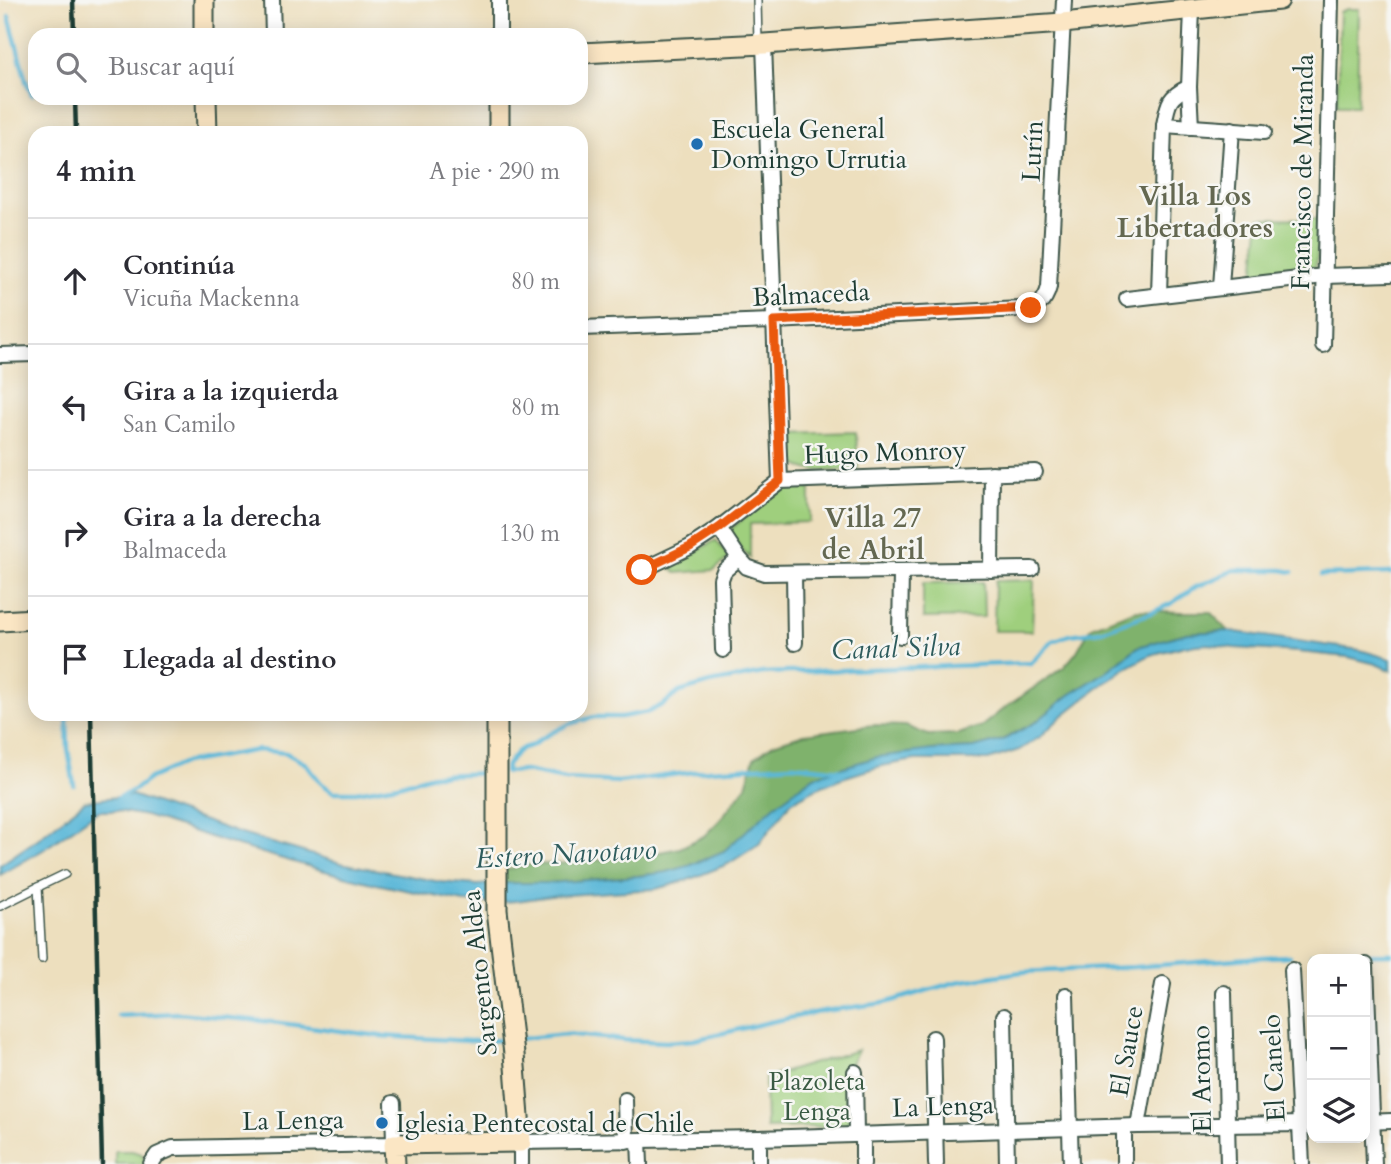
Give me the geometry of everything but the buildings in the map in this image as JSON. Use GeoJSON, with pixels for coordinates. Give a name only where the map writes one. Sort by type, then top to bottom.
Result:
{"type":"FeatureCollection","features":[{"type":"Feature","properties":{"kind":"street"},"geometry":{"type":"LineString","coordinates":[[204,0],[204,28]]}},
{"type":"Feature","properties":{"kind":"street"},"geometry":{"type":"LineString","coordinates":[[272,0],[273,28]]}},
{"type":"Feature","properties":{"kind":"street"},"geometry":{"type":"LineString","coordinates":[[499,0],[499,28]]}},
{"type":"Feature","properties":{"kind":"street","name":"Lurín"},"geometry":{"type":"LineString","coordinates":[[1041,304],[1049,287],[1064,0]]}},
{"type":"Feature","properties":{"kind":"street"},"geometry":{"type":"LineString","coordinates":[[588,53],[761,44],[1063,23],[1276,0]]}},
{"type":"Feature","properties":{"kind":"street","name":"Francisco de Miranda"},"geometry":{"type":"LineString","coordinates":[[1323,345],[1331,0]]}},
{"type":"Feature","properties":{"kind":"street"},"geometry":{"type":"LineString","coordinates":[[1191,127],[1189,87],[1192,9]]}},
{"type":"Feature","properties":{"kind":"street"},"geometry":{"type":"LineString","coordinates":[[642,570],[690,547],[780,481],[761,44]]}},
{"type":"Feature","properties":{"kind":"street"},"geometry":{"type":"LineString","coordinates":[[1159,295],[1164,125],[1167,108],[1174,94],[1189,87]]}},
{"type":"Feature","properties":{"kind":"street"},"geometry":{"type":"LineString","coordinates":[[206,105],[207,126]]}},
{"type":"Feature","properties":{"kind":"street"},"geometry":{"type":"LineString","coordinates":[[499,105],[499,126]]}},
{"type":"Feature","properties":{"kind":"street"},"geometry":{"type":"LineString","coordinates":[[1164,125],[1264,132]]}},
{"type":"Feature","properties":{"kind":"street"},"geometry":{"type":"LineString","coordinates":[[1221,287],[1232,129]]}},
{"type":"Feature","properties":{"kind":"street"},"geometry":{"type":"LineString","coordinates":[[1126,299],[1324,276],[1391,274]]}},
{"type":"Feature","properties":{"kind":"street","name":"Balmaceda"},"geometry":{"type":"LineString","coordinates":[[588,328],[1021,309],[1041,304]]}},
{"type":"Feature","properties":{"kind":"street"},"geometry":{"type":"LineString","coordinates":[[0,355],[28,354]]}},
{"type":"Feature","properties":{"kind":"street"},"geometry":{"type":"LineString","coordinates":[[991,570],[992,472]]}},
{"type":"Feature","properties":{"kind":"street","name":"Hugo Monroy"},"geometry":{"type":"LineString","coordinates":[[780,481],[1035,472]]}},
{"type":"Feature","properties":{"kind":"street"},"geometry":{"type":"LineString","coordinates":[[719,528],[738,558],[747,567],[764,573],[1032,569]]}},
{"type":"Feature","properties":{"kind":"street"},"geometry":{"type":"LineString","coordinates":[[723,650],[721,579],[724,571],[738,558]]}},
{"type":"Feature","properties":{"kind":"street"},"geometry":{"type":"LineString","coordinates":[[900,636],[901,572]]}},
{"type":"Feature","properties":{"kind":"street"},"geometry":{"type":"LineString","coordinates":[[794,573],[795,643]]}},
{"type":"Feature","properties":{"kind":"street"},"geometry":{"type":"LineString","coordinates":[[0,621],[28,620]]}},
{"type":"Feature","properties":{"kind":"street","name":"Sargento Aldea"},"geometry":{"type":"LineString","coordinates":[[497,721],[497,910],[521,1142]]}},
{"type":"Feature","properties":{"kind":"street","name":"El Canelo"},"geometry":{"type":"LineString","coordinates":[[1292,970],[1306,1124],[1302,1164]]}},
{"type":"Feature","properties":{"kind":"street","name":"El Sauce"},"geometry":{"type":"LineString","coordinates":[[1124,1164],[1163,984]]}},
{"type":"Feature","properties":{"kind":"street","name":"El Aromo"},"geometry":{"type":"LineString","coordinates":[[1224,993],[1228,1164]]}},
{"type":"Feature","properties":{"kind":"street"},"geometry":{"type":"LineString","coordinates":[[1066,995],[1071,1164]]}},
{"type":"Feature","properties":{"kind":"street"},"geometry":{"type":"LineString","coordinates":[[1004,1016],[1007,1164]]}},
{"type":"Feature","properties":{"kind":"street"},"geometry":{"type":"LineString","coordinates":[[1367,1017],[1368,1080]]}},
{"type":"Feature","properties":{"kind":"street"},"geometry":{"type":"LineString","coordinates":[[933,1038],[936,1164]]}},
{"type":"Feature","properties":{"kind":"street"},"geometry":{"type":"LineString","coordinates":[[855,1072],[863,1164]]}},
{"type":"Feature","properties":{"kind":"street"},"geometry":{"type":"LineString","coordinates":[[625,1100],[632,1141],[640,1164]]}},
{"type":"Feature","properties":{"kind":"street"},"geometry":{"type":"LineString","coordinates":[[393,1103],[394,1164]]}},
{"type":"Feature","properties":{"kind":"street"},"geometry":{"type":"LineString","coordinates":[[1370,1122],[1391,1121]]}},
{"type":"Feature","properties":{"kind":"street","name":"La Lenga"},"geometry":{"type":"LineString","coordinates":[[154,1160],[173,1148],[632,1141],[1131,1126],[1306,1124]]}},
{"type":"Feature","properties":{"kind":"street"},"geometry":{"type":"LineString","coordinates":[[1370,1130],[1374,1164]]}},
{"type":"Feature","properties":{"kind":"street"},"geometry":{"type":"LineString","coordinates":[[759,1138],[759,1164]]}},
{"type":"Feature","properties":{"kind":"street"},"geometry":{"type":"LineString","coordinates":[[521,1142],[522,1164]]}},
{"type":"Feature","properties":{"kind":"street"},"geometry":{"type":"LineString","coordinates":[[272,1147],[273,1164]]}},
{"type":"Feature","properties":{"kind":"lane"},"geometry":{"type":"LineString","coordinates":[[757,0],[761,44]]}},
{"type":"Feature","properties":{"kind":"lane"},"geometry":{"type":"LineString","coordinates":[[0,906],[65,874]]}},
{"type":"Feature","properties":{"kind":"lane"},"geometry":{"type":"LineString","coordinates":[[38,887],[42,959]]}},
{"type":"Feature","properties":{"kind":"green space"},"geometry":{"type":"Polygon","coordinates":[[[1359,9],[1357,106],[1337,106],[1340,12],[1359,9]]]}},
{"type":"Feature","properties":{"kind":"green space"},"geometry":{"type":"Polygon","coordinates":[[[1260,218],[1318,219],[1315,267],[1310,270],[1254,275],[1260,218]]]}},
{"type":"Feature","properties":{"kind":"green space"},"geometry":{"type":"Polygon","coordinates":[[[856,432],[858,469],[813,470],[789,460],[787,434],[856,432]]]}},
{"type":"Feature","properties":{"kind":"green space"},"geometry":{"type":"Polygon","coordinates":[[[810,488],[810,522],[750,524],[750,558],[729,530],[778,492],[810,488]]]}},
{"type":"Feature","properties":{"kind":"green space"},"geometry":{"type":"Polygon","coordinates":[[[716,540],[729,558],[714,570],[676,573],[669,567],[716,540]]]}},
{"type":"Feature","properties":{"kind":"green space"},"geometry":{"type":"Polygon","coordinates":[[[1034,580],[1032,631],[994,631],[995,581],[1034,580]]]}},
{"type":"Feature","properties":{"kind":"green space"},"geometry":{"type":"Polygon","coordinates":[[[983,582],[984,617],[923,618],[923,583],[983,582]]]}},
{"type":"Feature","properties":{"kind":"green space"},"geometry":{"type":"Polygon","coordinates":[[[1136,610],[1210,612],[1229,631],[1187,633],[1138,647],[1036,722],[1002,740],[974,748],[932,750],[814,776],[724,851],[691,865],[638,876],[548,883],[501,883],[503,870],[528,865],[639,856],[680,848],[704,836],[746,786],[754,758],[773,744],[804,734],[874,725],[906,726],[928,735],[958,734],[982,726],[1064,667],[1076,653],[1091,627],[1136,610]]]}},
{"type":"Feature","properties":{"kind":"green space","name":"Plazoleta Lenga"},"geometry":{"type":"Polygon","coordinates":[[[858,1050],[849,1067],[852,1126],[766,1128],[765,1078],[858,1050]]]}},
{"type":"Feature","properties":{"kind":"green space"},"geometry":{"type":"Polygon","coordinates":[[[115,1151],[142,1154],[147,1164],[115,1164],[115,1151]]]}},
{"type":"Feature","properties":{"kind":"water"},"geometry":{"type":"Polygon","coordinates":[[[1229,631],[1360,650],[1391,659],[1391,671],[1348,657],[1209,644],[1185,646],[1150,655],[1099,687],[1040,737],[1019,750],[988,760],[915,760],[881,766],[839,779],[791,802],[759,844],[728,864],[656,889],[490,903],[464,902],[321,870],[146,816],[118,811],[98,811],[43,850],[0,875],[0,865],[85,801],[132,795],[238,833],[341,863],[441,882],[477,885],[548,883],[667,872],[724,851],[774,806],[814,776],[877,757],[974,748],[1003,740],[1036,722],[1138,647],[1187,633],[1229,631]]]}},
{"type":"Feature","properties":{"kind":"waterway"},"geometry":{"type":"LineString","coordinates":[[9,16],[28,86]]}},
{"type":"Feature","properties":{"kind":"waterway","name":"Canal Silva"},"geometry":{"type":"LineString","coordinates":[[588,719],[648,712],[679,692],[763,673],[1031,663],[1053,641],[1069,635],[1101,631],[1148,614],[1172,603],[1194,588],[1234,570],[1293,572]]}},
{"type":"Feature","properties":{"kind":"waterway","name":"Canal Silva"},"geometry":{"type":"LineString","coordinates":[[1321,575],[1391,573]]}},
{"type":"Feature","properties":{"kind":"waterway"},"geometry":{"type":"LineString","coordinates":[[67,721],[68,749],[74,785]]}},
{"type":"Feature","properties":{"kind":"waterway","name":"Canal Silva"},"geometry":{"type":"LineString","coordinates":[[505,772],[517,752],[580,721]]}},
{"type":"Feature","properties":{"kind":"waterway","name":"Canal Silva"},"geometry":{"type":"LineString","coordinates":[[118,798],[150,778],[184,763],[258,750],[286,753],[306,764],[321,783],[333,792],[356,792],[398,785],[433,775],[493,773]]}},
{"type":"Feature","properties":{"kind":"waterway","name":"Canal Silva"},"geometry":{"type":"LineString","coordinates":[[505,772],[525,771],[565,779],[619,782],[709,770],[793,765],[841,770]]}},
{"type":"Feature","properties":{"kind":"waterway"},"geometry":{"type":"LineString","coordinates":[[1370,954],[1391,954]]}},
{"type":"Feature","properties":{"kind":"waterway"},"geometry":{"type":"LineString","coordinates":[[516,1039],[566,1034],[666,1042],[694,1040],[824,1011],[884,1003],[956,982],[1021,972],[1290,956]]}},
{"type":"Feature","properties":{"kind":"waterway"},"geometry":{"type":"LineString","coordinates":[[118,1016],[178,1013],[380,1036],[470,1041],[507,1040]]}},
{"type":"Feature","properties":{"kind":"railway"},"geometry":{"type":"LineString","coordinates":[[73,0],[74,28]]}},
{"type":"Feature","properties":{"kind":"railway"},"geometry":{"type":"LineString","coordinates":[[75,105],[76,126]]}},
{"type":"Feature","properties":{"kind":"railway"},"geometry":{"type":"LineString","coordinates":[[91,721],[102,1164]]}},
{"type":"Feature","properties":{"kind":"place","name":"Escuela General Domingo Urrutia"},"geometry":{"type":"Point","coordinates":[697,144]}},
{"type":"Feature","properties":{"kind":"place","name":"Iglesia Pentecostal de Chile"},"geometry":{"type":"Point","coordinates":[382,1123]}},
{"type":"Feature","properties":{"kind":"district","name":"Villa Los Libertadores"},"geometry":{"type":"Point","coordinates":[1195,211]}},
{"type":"Feature","properties":{"kind":"district","name":"Villa 27 de Abril"},"geometry":{"type":"Point","coordinates":[873,533]}},
{"type":"Feature","properties":{"kind":"route"},"geometry":{"type":"LineString","coordinates":[[642,570],[690,547],[780,481],[774,321],[1031,308]]}},
{"type":"Feature","properties":{"kind":"water label","name":"Estero Navotavo"},"geometry":{"type":"Point","coordinates":[566,853]}}]}
